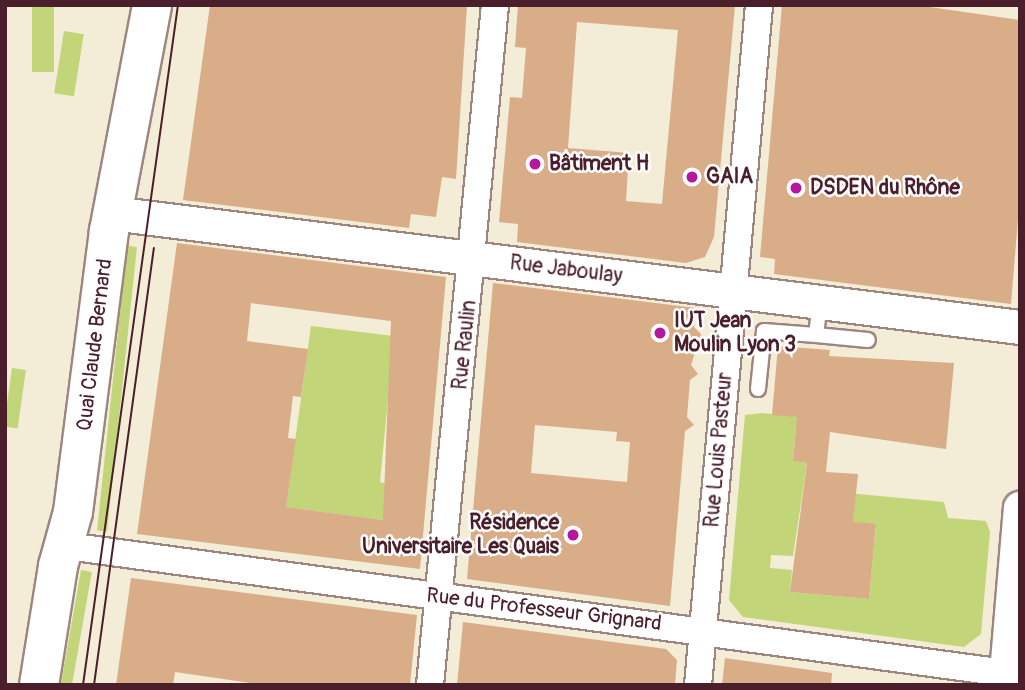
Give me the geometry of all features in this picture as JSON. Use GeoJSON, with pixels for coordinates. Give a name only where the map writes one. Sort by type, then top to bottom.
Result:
{"type":"FeatureCollection","features":[{"type":"Feature","properties":{"kind":"main road","name":"Quai Claude Bernard"},"geometry":{"type":"LineString","coordinates":[[39,685],[58,566],[67,547],[113,213],[152,5]]}},
{"type":"Feature","properties":{"kind":"street","name":"Rue Raulin"},"geometry":{"type":"LineString","coordinates":[[430,685],[475,259],[495,5]]}},
{"type":"Feature","properties":{"kind":"street","name":"Rue Louis Pasteur"},"geometry":{"type":"LineString","coordinates":[[698,685],[759,5]]}},
{"type":"Feature","properties":{"kind":"street","name":"Rue Jaboulay"},"geometry":{"type":"LineString","coordinates":[[113,213],[1020,327]]}},
{"type":"Feature","properties":{"kind":"street"},"geometry":{"type":"LineString","coordinates":[[1010,678],[1020,509]]}},
{"type":"Feature","properties":{"kind":"street","name":"Rue du Professeur Grignard"},"geometry":{"type":"LineString","coordinates":[[67,547],[703,631],[1010,678]]}},
{"type":"Feature","properties":{"kind":"lane"},"geometry":{"type":"LineString","coordinates":[[816,335],[820,301]]}},
{"type":"Feature","properties":{"kind":"lane"},"geometry":{"type":"LineString","coordinates":[[758,389],[764,331],[868,340]]}},
{"type":"Feature","properties":{"kind":"green space"},"geometry":{"type":"Polygon","coordinates":[[[32,5],[54,5],[54,72],[32,72],[32,5]]]}},
{"type":"Feature","properties":{"kind":"green space"},"geometry":{"type":"Polygon","coordinates":[[[64,31],[84,34],[74,96],[54,93],[64,31]]]}},
{"type":"Feature","properties":{"kind":"green space"},"geometry":{"type":"Polygon","coordinates":[[[127,246],[137,247],[107,531],[97,530],[127,246]]]}},
{"type":"Feature","properties":{"kind":"green space"},"geometry":{"type":"Polygon","coordinates":[[[311,326],[394,336],[380,482],[388,484],[392,511],[382,520],[286,507],[311,326]]]}},
{"type":"Feature","properties":{"kind":"green space"},"geometry":{"type":"Polygon","coordinates":[[[12,368],[26,370],[18,428],[5,427],[12,368]]]}},
{"type":"Feature","properties":{"kind":"green space"},"geometry":{"type":"Polygon","coordinates":[[[762,413],[810,418],[796,428],[793,461],[807,463],[793,556],[771,555],[770,568],[792,570],[790,592],[869,599],[876,525],[844,522],[847,493],[944,502],[948,518],[986,521],[990,532],[981,634],[964,647],[743,617],[729,600],[745,415],[762,413]]]}},
{"type":"Feature","properties":{"kind":"green space"},"geometry":{"type":"Polygon","coordinates":[[[81,570],[92,572],[72,685],[61,684],[81,570]]]}},
{"type":"Feature","properties":{"kind":"building"},"geometry":{"type":"Polygon","coordinates":[[[210,5],[467,5],[456,179],[442,177],[436,217],[411,214],[409,228],[183,200],[210,5]]]}},
{"type":"Feature","properties":{"kind":"building"},"geometry":{"type":"Polygon","coordinates":[[[518,5],[735,5],[714,237],[705,257],[686,263],[517,242],[518,224],[499,222],[510,97],[522,98],[526,48],[515,47],[518,5]],[[577,22],[568,148],[629,153],[626,201],[662,204],[678,30],[577,22]]]}},
{"type":"Feature","properties":{"kind":"building"},"geometry":{"type":"Polygon","coordinates":[[[782,5],[916,5],[1020,20],[1020,195],[1011,304],[774,274],[775,259],[760,257],[782,5]]]}},
{"type":"Feature","properties":{"kind":"building"},"geometry":{"type":"Polygon","coordinates":[[[177,243],[446,277],[420,569],[137,534],[177,243]],[[251,303],[247,341],[308,349],[301,397],[293,396],[288,438],[296,439],[286,507],[383,520],[391,321],[251,303]]]}},
{"type":"Feature","properties":{"kind":"building"},"geometry":{"type":"Polygon","coordinates":[[[493,283],[696,308],[694,327],[701,334],[691,365],[698,374],[690,380],[687,417],[694,425],[685,431],[670,606],[467,579],[493,283]],[[535,425],[531,473],[627,482],[630,442],[616,441],[617,432],[535,425]]]}},
{"type":"Feature","properties":{"kind":"building"},"geometry":{"type":"Polygon","coordinates":[[[778,346],[830,350],[829,356],[954,363],[946,449],[830,432],[826,472],[858,474],[853,522],[876,524],[869,599],[790,592],[807,463],[793,461],[797,417],[772,415],[778,346]]]}},
{"type":"Feature","properties":{"kind":"building"},"geometry":{"type":"Polygon","coordinates":[[[131,578],[417,615],[410,685],[265,685],[175,672],[173,685],[116,685],[131,578]]]}},
{"type":"Feature","properties":{"kind":"building"},"geometry":{"type":"Polygon","coordinates":[[[463,622],[666,649],[677,660],[675,685],[457,685],[463,622]]]}},
{"type":"Feature","properties":{"kind":"building"},"geometry":{"type":"Polygon","coordinates":[[[725,658],[832,673],[831,685],[722,685],[725,658]]]}},
{"type":"Feature","properties":{"kind":"tram line"},"geometry":{"type":"LineString","coordinates":[[83,685],[178,5]]}},
{"type":"Feature","properties":{"kind":"tram line"},"geometry":{"type":"LineString","coordinates":[[94,685],[154,248]]}},
{"type":"Feature","properties":{"kind":"place","name":"Bâtiment H"},"geometry":{"type":"Point","coordinates":[535,164]}},
{"type":"Feature","properties":{"kind":"place","name":"GAIA"},"geometry":{"type":"Point","coordinates":[692,177]}},
{"type":"Feature","properties":{"kind":"place","name":"DSDEN du Rhône"},"geometry":{"type":"Point","coordinates":[796,188]}},
{"type":"Feature","properties":{"kind":"place","name":"IUT Jean Moulin Lyon 3"},"geometry":{"type":"Point","coordinates":[660,333]}},
{"type":"Feature","properties":{"kind":"place","name":"Résidence Universitaire Les Quais"},"geometry":{"type":"Point","coordinates":[573,535]}}]}
